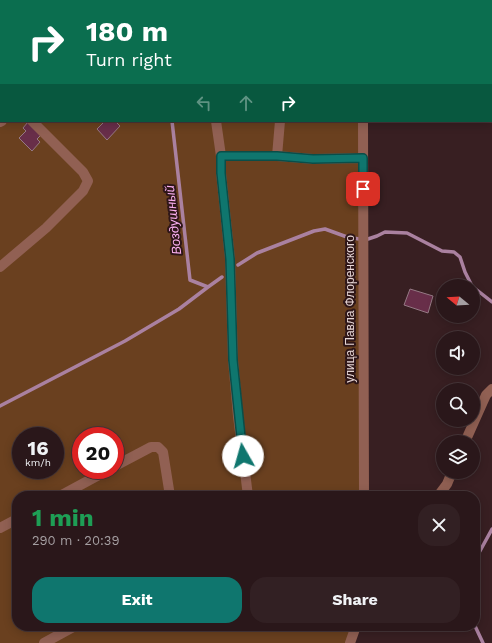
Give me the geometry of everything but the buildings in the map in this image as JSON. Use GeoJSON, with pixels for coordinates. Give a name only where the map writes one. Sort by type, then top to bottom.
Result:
{"type":"FeatureCollection","features":[{"type":"Feature","properties":{"kind":"street"},"geometry":{"type":"LineString","coordinates":[[0,267],[46,228],[84,191],[88,181],[83,172],[33,122]]}},
{"type":"Feature","properties":{"kind":"street"},"geometry":{"type":"LineString","coordinates":[[216,122],[221,156],[221,173],[230,259],[233,360],[247,491]]}},
{"type":"Feature","properties":{"kind":"street"},"geometry":{"type":"LineString","coordinates":[[277,156],[280,122]]}},
{"type":"Feature","properties":{"kind":"street","name":"улица Павла Флоренского"},"geometry":{"type":"LineString","coordinates":[[363,122],[364,491]]}},
{"type":"Feature","properties":{"kind":"street"},"geometry":{"type":"LineString","coordinates":[[221,156],[277,156],[313,159],[363,158]]}},
{"type":"Feature","properties":{"kind":"street"},"geometry":{"type":"LineString","coordinates":[[468,435],[486,395],[492,389]]}},
{"type":"Feature","properties":{"kind":"street"},"geometry":{"type":"LineString","coordinates":[[124,461],[151,447],[158,447],[163,452],[169,491]]}},
{"type":"Feature","properties":{"kind":"street"},"geometry":{"type":"LineString","coordinates":[[69,491],[91,479]]}},
{"type":"Feature","properties":{"kind":"street"},"geometry":{"type":"LineString","coordinates":[[442,491],[449,479]]}},
{"type":"Feature","properties":{"kind":"street"},"geometry":{"type":"LineString","coordinates":[[0,528],[12,522]]}},
{"type":"Feature","properties":{"kind":"street"},"geometry":{"type":"LineString","coordinates":[[44,643],[66,631]]}},
{"type":"Feature","properties":{"kind":"street"},"geometry":{"type":"LineString","coordinates":[[350,643],[354,631]]}},
{"type":"Feature","properties":{"kind":"shaded area"},"geometry":{"type":"Polygon","coordinates":[[[0,122],[366,122],[364,491],[12,491],[12,631],[352,631],[348,643],[0,643],[0,122]]]}},
{"type":"Feature","properties":{"kind":"waterway","name":"Воздушный"},"geometry":{"type":"LineString","coordinates":[[172,122],[190,280],[208,287],[222,277]]}},
{"type":"Feature","properties":{"kind":"waterway","name":"Воздушный"},"geometry":{"type":"LineString","coordinates":[[238,265],[257,253],[314,231],[325,229],[347,237],[359,239]]}},
{"type":"Feature","properties":{"kind":"waterway","name":"Воздушный"},"geometry":{"type":"LineString","coordinates":[[368,239],[385,232],[407,233],[442,251],[454,252],[460,257],[468,279]]}},
{"type":"Feature","properties":{"kind":"waterway"},"geometry":{"type":"LineString","coordinates":[[0,406],[125,341],[179,309],[208,287]]}},
{"type":"Feature","properties":{"kind":"waterway","name":"Воздушный"},"geometry":{"type":"LineString","coordinates":[[480,293],[492,302]]}},
{"type":"Feature","properties":{"kind":"waterway","name":"Воздушный"},"geometry":{"type":"LineString","coordinates":[[480,551],[492,529]]}},
{"type":"Feature","properties":{"kind":"waterway","name":"Воздушный"},"geometry":{"type":"LineString","coordinates":[[477,631],[483,643]]}},
{"type":"Feature","properties":{"kind":"route"},"geometry":{"type":"LineString","coordinates":[[243,456],[233,360],[230,259],[221,173],[221,156],[277,156],[313,159],[363,158],[363,189]]}}]}
